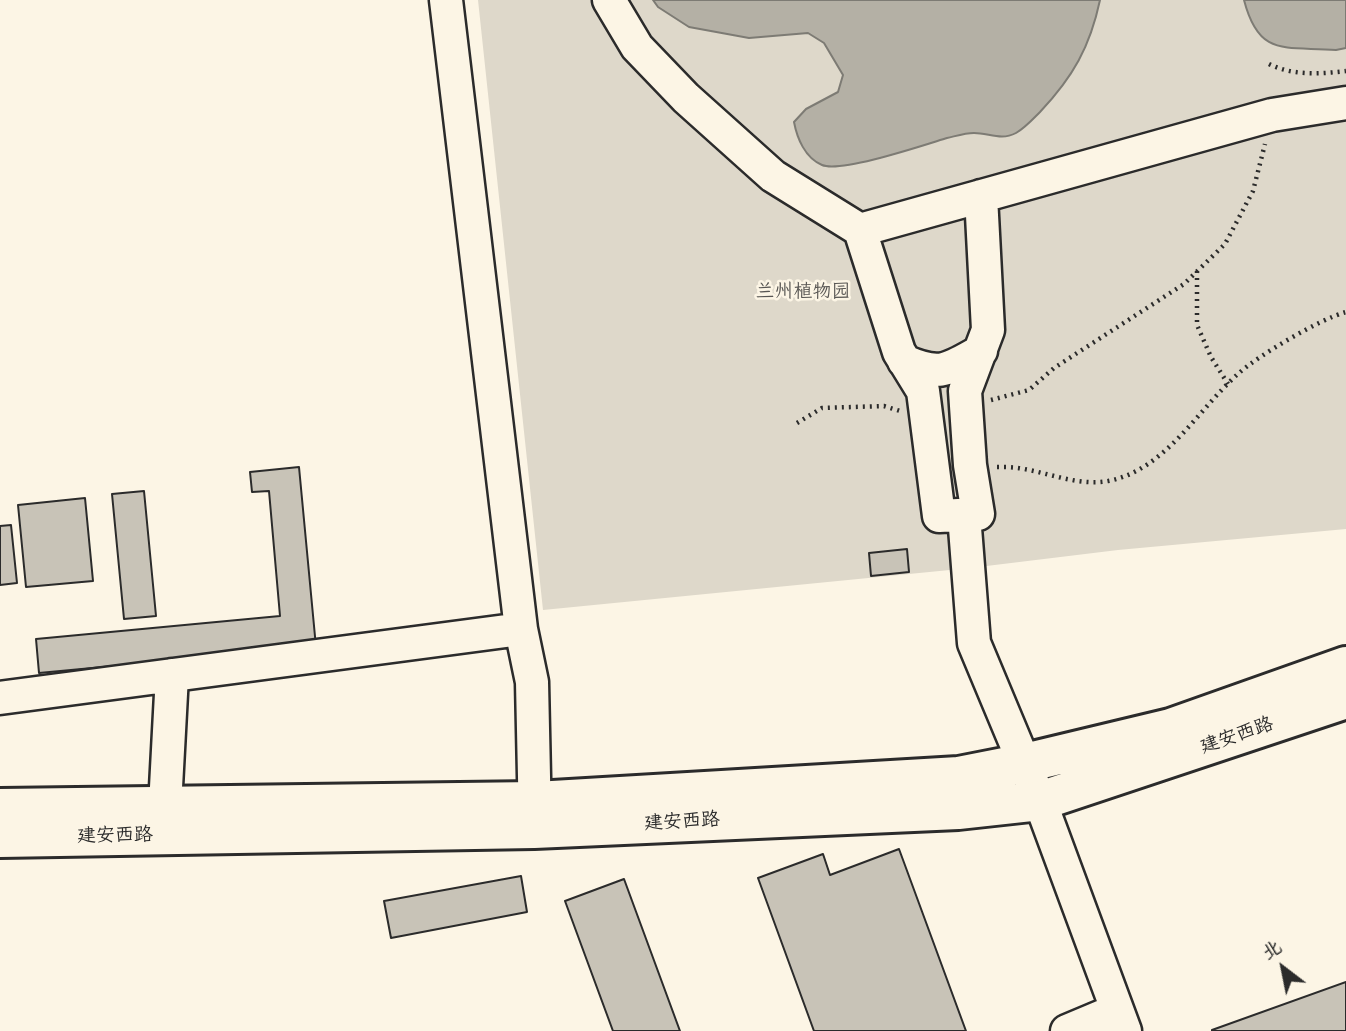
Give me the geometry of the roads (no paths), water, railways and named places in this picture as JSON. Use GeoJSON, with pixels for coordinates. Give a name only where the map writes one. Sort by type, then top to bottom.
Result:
{"type":"FeatureCollection","features":[{"type":"Feature","properties":{"kind":"main road","name":"建安西路"},"geometry":{"type":"LineString","coordinates":[[0,808],[165,806],[535,815],[960,776],[1171,728],[1346,666]]}},
{"type":"Feature","properties":{"kind":"main road","name":"建安西路"},"geometry":{"type":"LineString","coordinates":[[0,838],[535,815],[958,810],[1040,801],[1346,699]]}},
{"type":"Feature","properties":{"kind":"street"},"geometry":{"type":"LineString","coordinates":[[446,0],[521,629],[532,682],[535,815]]}},
{"type":"Feature","properties":{"kind":"street"},"geometry":{"type":"LineString","coordinates":[[609,0],[637,47],[686,98],[773,176],[860,230],[904,360],[923,391],[939,516],[978,514],[970,465],[964,391],[988,330],[981,195]]}},
{"type":"Feature","properties":{"kind":"street"},"geometry":{"type":"LineString","coordinates":[[860,230],[1272,115],[1346,103]]}},
{"type":"Feature","properties":{"kind":"street"},"geometry":{"type":"LineString","coordinates":[[904,360],[927,371],[951,368],[981,351]]}},
{"type":"Feature","properties":{"kind":"street"},"geometry":{"type":"LineString","coordinates":[[964,515],[974,643],[1040,801],[1121,1020],[1067,1031]]}},
{"type":"Feature","properties":{"kind":"street"},"geometry":{"type":"LineString","coordinates":[[0,698],[521,629]]}},
{"type":"Feature","properties":{"kind":"street"},"geometry":{"type":"LineString","coordinates":[[165,806],[172,676]]}},
{"type":"Feature","properties":{"kind":"park label","name":"兰州植物园"},"geometry":{"type":"Point","coordinates":[803,292]}}]}
